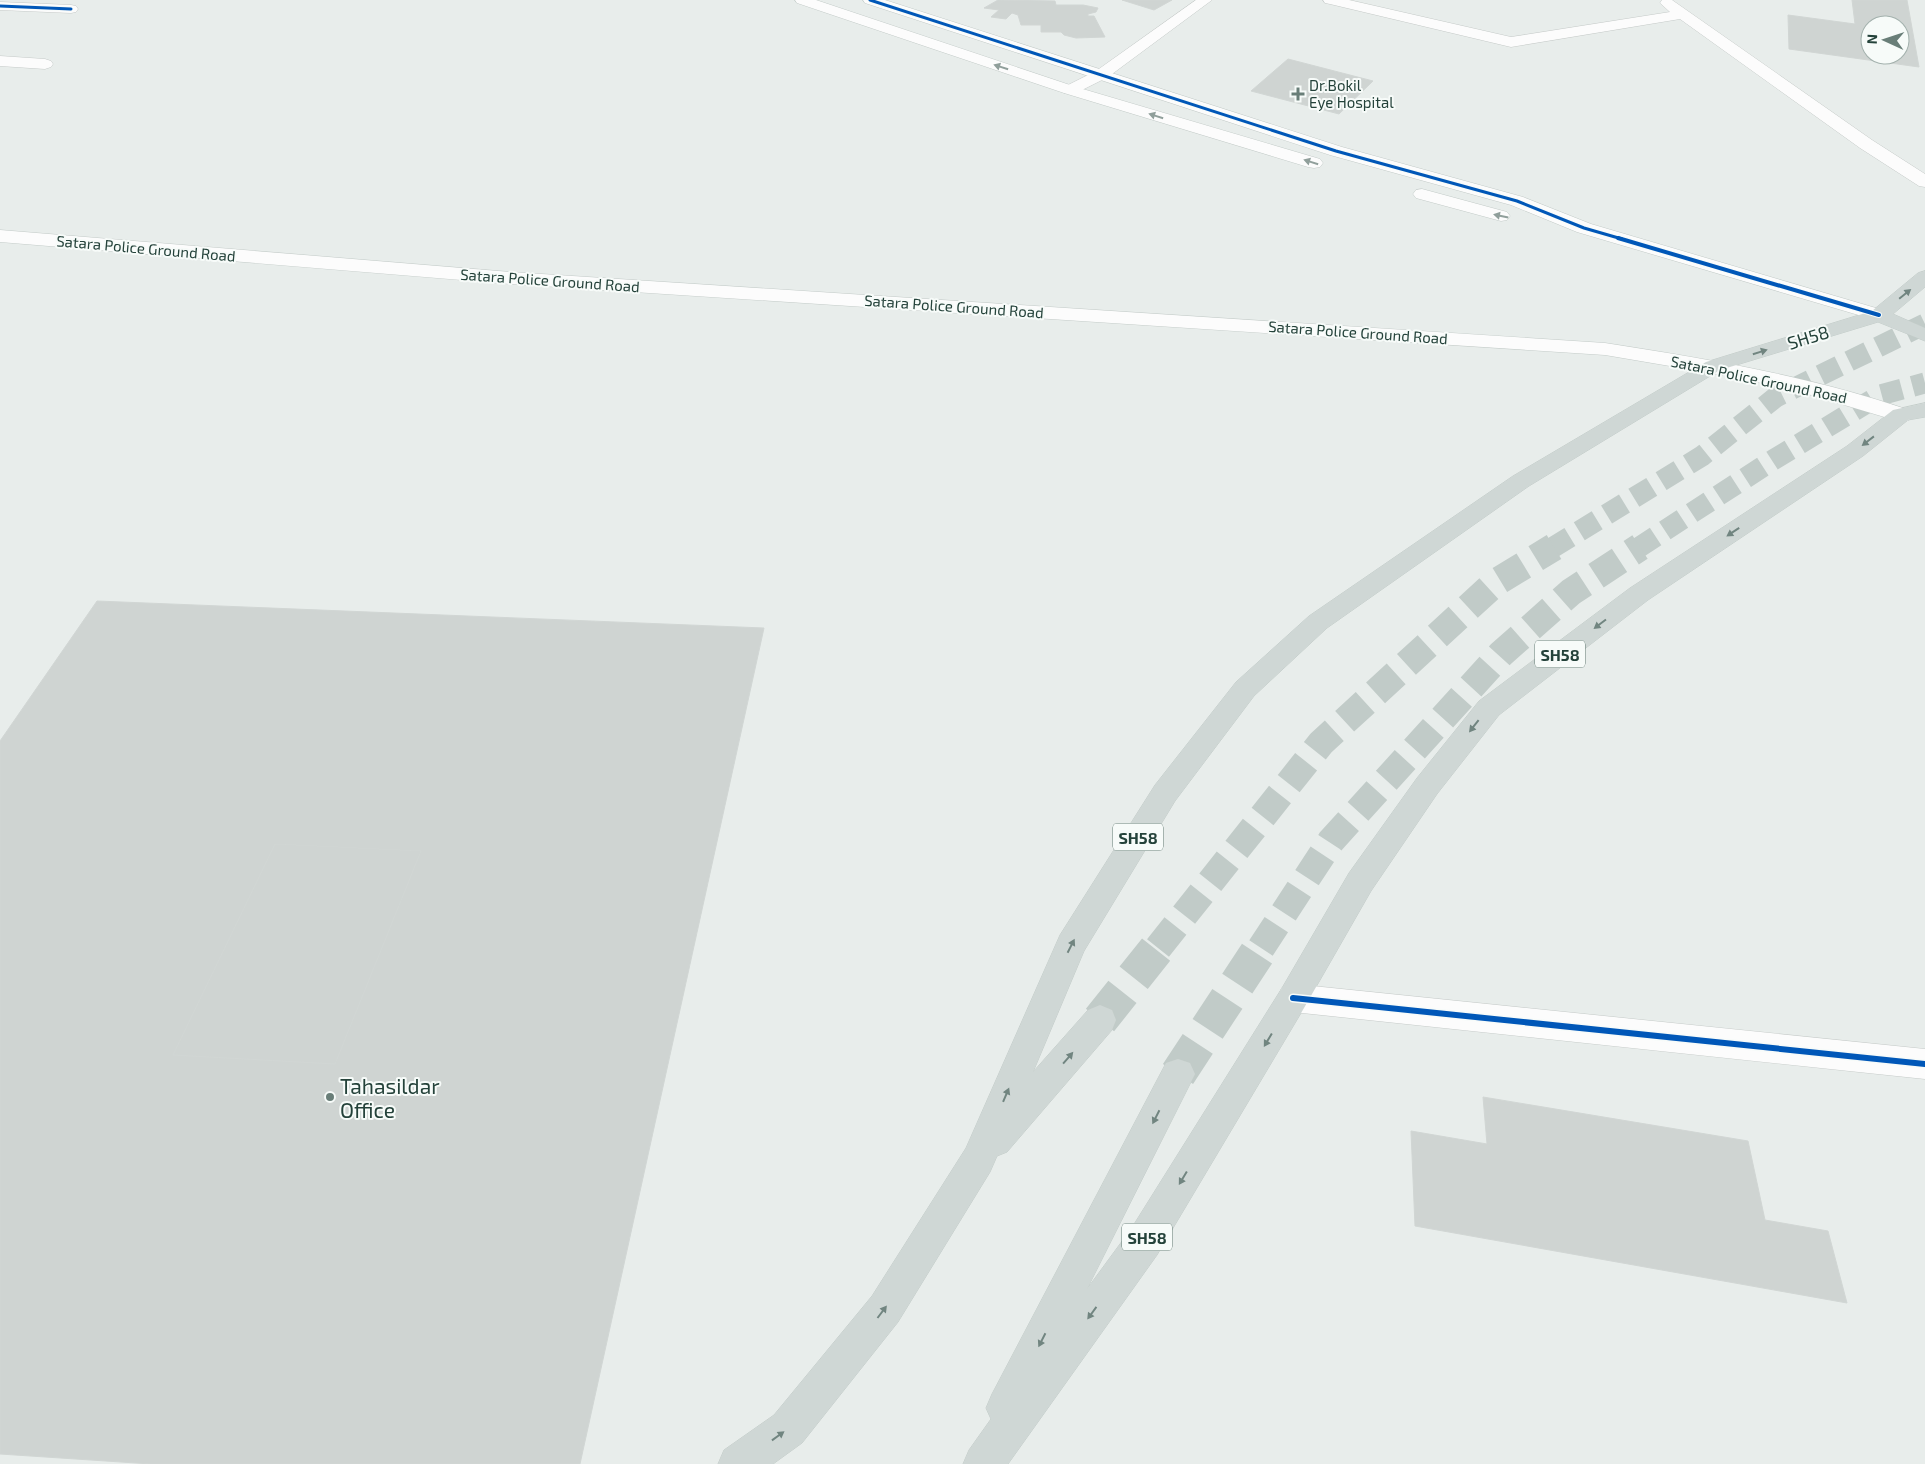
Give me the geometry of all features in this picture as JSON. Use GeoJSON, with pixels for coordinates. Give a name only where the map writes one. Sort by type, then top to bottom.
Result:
{"type":"FeatureCollection","features":[{"type":"Feature","properties":{"kind":"main road"},"geometry":{"type":"LineString","coordinates":[[1925,277],[1879,315],[1925,335]]}},
{"type":"Feature","properties":{"kind":"main road","name":"SH58"},"geometry":{"type":"LineString","coordinates":[[738,1464],[788,1429],[885,1309],[978,1160],[1071,945],[1165,794],[1245,689],[1318,622],[1521,481],[1714,366],[1879,315]]}},
{"type":"Feature","properties":{"kind":"main road","name":"SH58"},"geometry":{"type":"LineString","coordinates":[[983,1464],[1144,1242],[1293,998],[1360,882],[1427,786],[1489,708],[1639,594],[1913,413]]}},
{"type":"Feature","properties":{"kind":"main road"},"geometry":{"type":"LineString","coordinates":[[978,1160],[1100,1020]]}},
{"type":"Feature","properties":{"kind":"main road"},"geometry":{"type":"LineString","coordinates":[[978,1464],[1178,1074]]}},
{"type":"Feature","properties":{"kind":"street"},"geometry":{"type":"LineString","coordinates":[[802,0],[1070,90],[1334,169]]}},
{"type":"Feature","properties":{"kind":"street"},"geometry":{"type":"LineString","coordinates":[[870,0],[1336,151],[1517,201],[1584,228],[1879,315]]}},
{"type":"Feature","properties":{"kind":"street"},"geometry":{"type":"LineString","coordinates":[[1070,90],[1102,74],[1205,0]]}},
{"type":"Feature","properties":{"kind":"street"},"geometry":{"type":"LineString","coordinates":[[1330,0],[1511,42],[1682,14]]}},
{"type":"Feature","properties":{"kind":"street"},"geometry":{"type":"LineString","coordinates":[[1662,0],[1866,144],[1925,182]]}},
{"type":"Feature","properties":{"kind":"street"},"geometry":{"type":"LineString","coordinates":[[0,6],[71,9]]}},
{"type":"Feature","properties":{"kind":"street"},"geometry":{"type":"LineString","coordinates":[[0,61],[44,64]]}},
{"type":"Feature","properties":{"kind":"street"},"geometry":{"type":"LineString","coordinates":[[1403,189],[1502,216],[1584,228]]}},
{"type":"Feature","properties":{"kind":"street","name":"Satara Police Ground Road"},"geometry":{"type":"LineString","coordinates":[[0,236],[512,278],[1586,348],[1714,366],[1913,413]]}},
{"type":"Feature","properties":{"kind":"street"},"geometry":{"type":"LineString","coordinates":[[1293,998],[1925,1064]]}},
{"type":"Feature","properties":{"kind":"building"},"geometry":{"type":"Polygon","coordinates":[[[998,0],[1055,1],[1056,5],[1083,5],[1098,8],[1096,12],[1088,14],[1088,16],[1094,16],[1105,37],[1076,38],[1064,35],[1061,32],[1041,32],[1041,25],[1021,25],[1018,15],[1012,13],[1006,19],[991,17],[999,10],[984,8],[998,0]]]}},
{"type":"Feature","properties":{"kind":"building"},"geometry":{"type":"Polygon","coordinates":[[[1122,0],[1172,0],[1154,10],[1122,0]]]}},
{"type":"Feature","properties":{"kind":"building"},"geometry":{"type":"Polygon","coordinates":[[[1852,0],[1907,0],[1910,15],[1860,15],[1860,59],[1789,49],[1788,15],[1855,24],[1852,0]]]}},
{"type":"Feature","properties":{"kind":"building"},"geometry":{"type":"Polygon","coordinates":[[[1910,17],[1919,67],[1905,65],[1910,65],[1910,17]]]}},
{"type":"Feature","properties":{"kind":"building"},"geometry":{"type":"Polygon","coordinates":[[[1288,59],[1373,81],[1339,114],[1251,91],[1288,59]]]}},
{"type":"Feature","properties":{"kind":"building","name":"Tahasildar Office"},"geometry":{"type":"Polygon","coordinates":[[[97,601],[764,628],[580,1464],[151,1464],[0,1454],[0,741],[97,601]]]}},
{"type":"Feature","properties":{"kind":"building","name":"Tahasildar Office"},"geometry":{"type":"Polygon","coordinates":[[[275,844],[421,851],[335,1064],[173,1055],[275,844]]]}},
{"type":"Feature","properties":{"kind":"building"},"geometry":{"type":"Polygon","coordinates":[[[1483,1097],[1748,1141],[1765,1220],[1828,1231],[1847,1303],[1415,1226],[1411,1131],[1487,1144],[1483,1097]]]}},
{"type":"Feature","properties":{"kind":"tunnel"},"geometry":{"type":"LineString","coordinates":[[1552,548],[1702,456],[1776,397],[1925,324]]}},
{"type":"Feature","properties":{"kind":"tunnel"},"geometry":{"type":"LineString","coordinates":[[1638,548],[1773,460],[1880,395],[1925,383]]}},
{"type":"Feature","properties":{"kind":"tunnel"},"geometry":{"type":"LineString","coordinates":[[1158,948],[1321,743],[1495,583],[1554,547]]}},
{"type":"Feature","properties":{"kind":"tunnel"},"geometry":{"type":"LineString","coordinates":[[1261,948],[1331,841],[1501,654],[1571,592],[1640,547]]}},
{"type":"Feature","properties":{"kind":"tunnel"},"geometry":{"type":"LineString","coordinates":[[1100,1020],[1159,946]]}},
{"type":"Feature","properties":{"kind":"tunnel"},"geometry":{"type":"LineString","coordinates":[[1178,1074],[1262,946]]}},
{"type":"Feature","properties":{"kind":"cycle path"},"geometry":{"type":"LineString","coordinates":[[870,0],[1336,151],[1517,201],[1584,228],[1879,315]]}},
{"type":"Feature","properties":{"kind":"cycle path"},"geometry":{"type":"LineString","coordinates":[[0,6],[71,9]]}},
{"type":"Feature","properties":{"kind":"cycle path"},"geometry":{"type":"LineString","coordinates":[[1293,998],[1925,1064]]}},
{"type":"Feature","properties":{"kind":"place","name":"Dr.Bokil Eye Hospital"},"geometry":{"type":"Point","coordinates":[1298,94]}},
{"type":"Feature","properties":{"kind":"place","name":"Tahasildar Office"},"geometry":{"type":"Point","coordinates":[330,1097]}}]}
